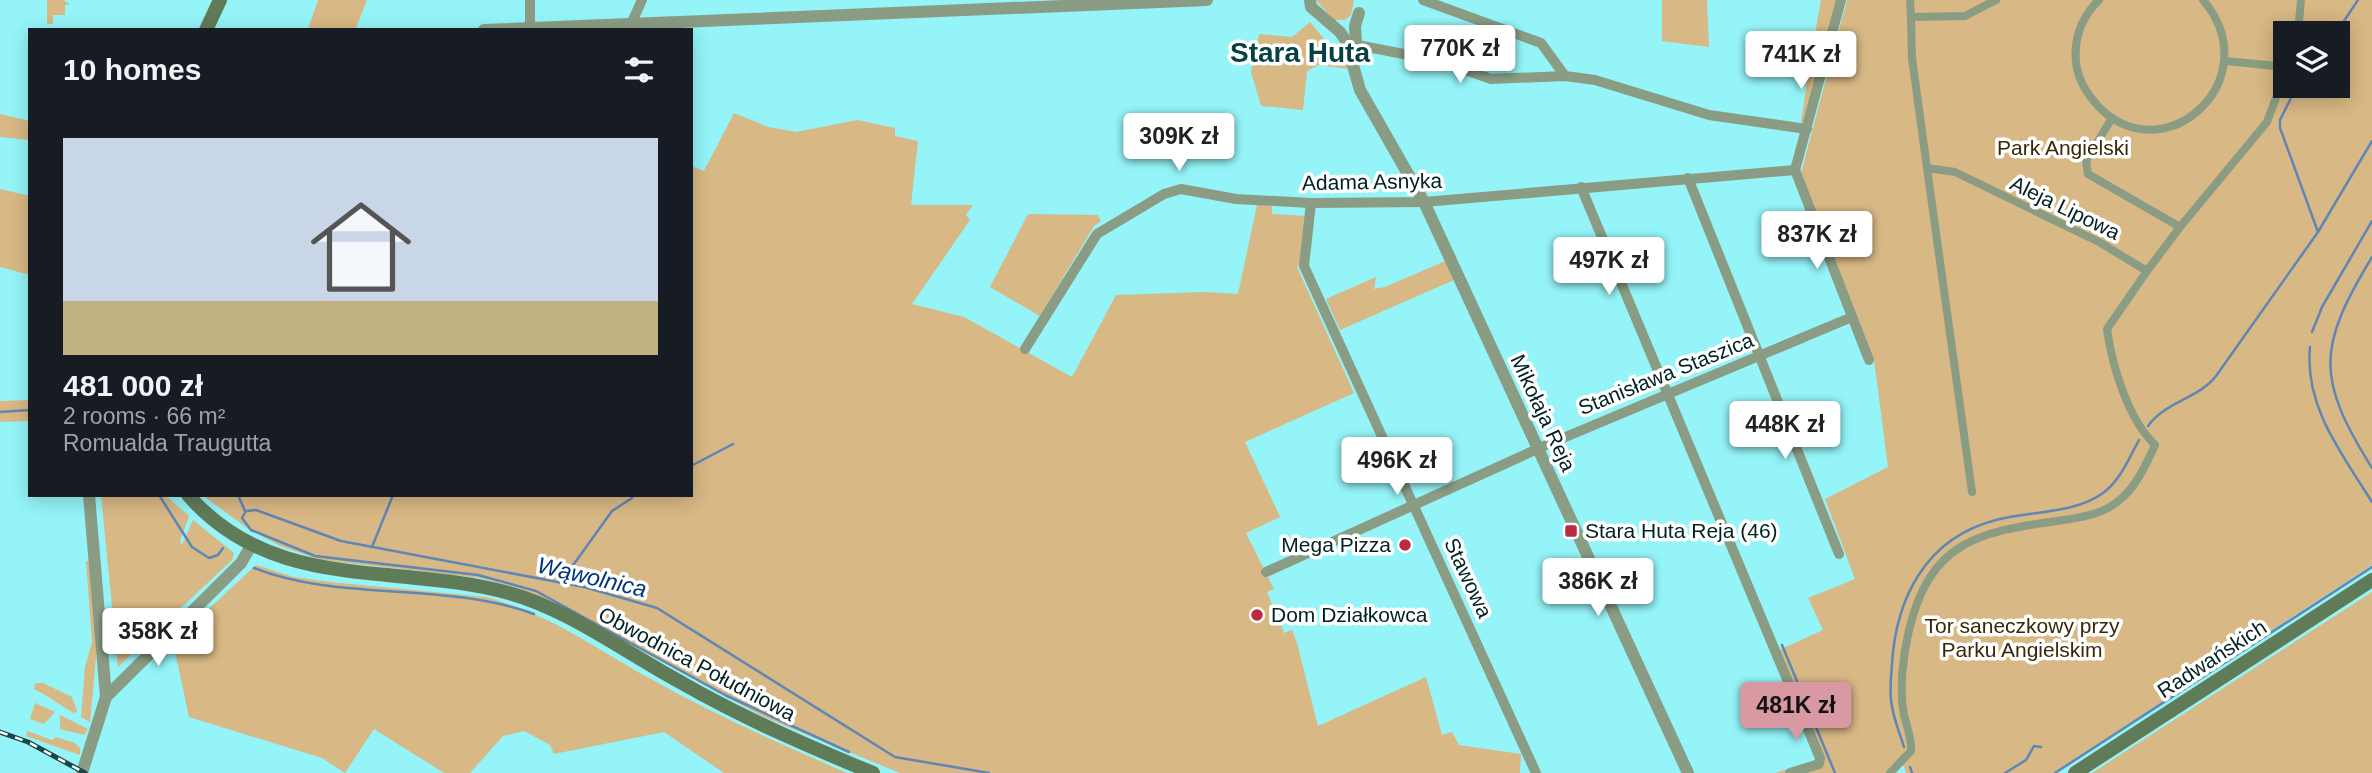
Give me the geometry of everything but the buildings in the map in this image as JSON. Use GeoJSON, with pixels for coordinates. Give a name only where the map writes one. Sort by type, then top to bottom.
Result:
{"type":"FeatureCollection","features":[{"type":"Feature","properties":{"kind":"main road"},"geometry":{"type":"LineString","coordinates":[[207,28],[220,0]]}},
{"type":"Feature","properties":{"kind":"main road","name":"Obwodnica Południowa"},"geometry":{"type":"LineString","coordinates":[[190,497],[210,516],[251,546],[332,570],[465,584],[511,594],[566,617],[704,696],[873,773]]}},
{"type":"Feature","properties":{"kind":"main road","name":"Radwańskich"},"geometry":{"type":"LineString","coordinates":[[2075,773],[2372,580]]}},
{"type":"Feature","properties":{"kind":"street"},"geometry":{"type":"LineString","coordinates":[[530,0],[530,28],[1014,4],[1207,0]]}},
{"type":"Feature","properties":{"kind":"street"},"geometry":{"type":"LineString","coordinates":[[631,24],[642,0]]}},
{"type":"Feature","properties":{"kind":"street"},"geometry":{"type":"LineString","coordinates":[[1423,0],[1541,43],[1564,76]]}},
{"type":"Feature","properties":{"kind":"street"},"geometry":{"type":"LineString","coordinates":[[1842,0],[1795,170],[1868,360]]}},
{"type":"Feature","properties":{"kind":"street"},"geometry":{"type":"LineString","coordinates":[[1910,0],[1912,58],[1972,492]]}},
{"type":"Feature","properties":{"kind":"street"},"geometry":{"type":"LineString","coordinates":[[1911,17],[1965,16],[1996,0]]}},
{"type":"Feature","properties":{"kind":"street"},"geometry":{"type":"LineString","coordinates":[[2099,0],[2080,27],[2077,64],[2086,91],[2112,118],[2150,128],[2185,120],[2214,94],[2226,61],[2219,24],[2203,0]]}},
{"type":"Feature","properties":{"kind":"street"},"geometry":{"type":"LineString","coordinates":[[2299,21],[2301,0]]}},
{"type":"Feature","properties":{"kind":"street"},"geometry":{"type":"LineString","coordinates":[[1309,2],[1351,43],[1440,61],[1491,79],[1564,76],[1595,80],[1709,115],[1807,129]]}},
{"type":"Feature","properties":{"kind":"street"},"geometry":{"type":"LineString","coordinates":[[1351,43],[1360,7]]}},
{"type":"Feature","properties":{"kind":"street"},"geometry":{"type":"LineString","coordinates":[[1329,23],[1347,26],[1360,7]]}},
{"type":"Feature","properties":{"kind":"street","name":"Mikołaja Reja"},"geometry":{"type":"LineString","coordinates":[[1351,43],[1356,72],[1367,104],[1424,202],[1688,773]]}},
{"type":"Feature","properties":{"kind":"street"},"geometry":{"type":"LineString","coordinates":[[2226,61],[2273,67]]}},
{"type":"Feature","properties":{"kind":"street"},"geometry":{"type":"LineString","coordinates":[[1890,773],[1911,751],[1903,693],[1905,653],[1915,610],[1923,591],[1944,560],[1955,548],[1979,536],[2099,512],[2117,502],[2128,491],[2155,445],[2141,432],[2110,348],[2107,329],[2180,227],[2267,122],[2276,98]]}},
{"type":"Feature","properties":{"kind":"street","name":"Aleja Lipowa"},"geometry":{"type":"LineString","coordinates":[[2112,118],[2085,161],[2088,174],[2180,227]]}},
{"type":"Feature","properties":{"kind":"street","name":"Aleja Lipowa"},"geometry":{"type":"LineString","coordinates":[[1927,168],[1955,172],[2099,242],[2147,271]]}},
{"type":"Feature","properties":{"kind":"street","name":"Adama Asnyka"},"geometry":{"type":"LineString","coordinates":[[1025,349],[1097,234],[1112,222],[1164,194],[1181,189],[1236,199],[1311,203],[1424,202],[1795,170]]}},
{"type":"Feature","properties":{"kind":"street"},"geometry":{"type":"LineString","coordinates":[[1688,178],[1839,554]]}},
{"type":"Feature","properties":{"kind":"street"},"geometry":{"type":"LineString","coordinates":[[1581,187],[1820,758],[1819,764],[1814,767],[1790,773]]}},
{"type":"Feature","properties":{"kind":"street","name":"Stawowa"},"geometry":{"type":"LineString","coordinates":[[1311,203],[1304,266],[1536,773]]}},
{"type":"Feature","properties":{"kind":"street"},"geometry":{"type":"LineString","coordinates":[[1105,211],[1112,222]]}},
{"type":"Feature","properties":{"kind":"street","name":"Stanisława Staszica"},"geometry":{"type":"LineString","coordinates":[[1266,572],[1538,449],[1852,317]]}},
{"type":"Feature","properties":{"kind":"street"},"geometry":{"type":"LineString","coordinates":[[82,773],[106,697],[89,497]]}},
{"type":"Feature","properties":{"kind":"street"},"geometry":{"type":"LineString","coordinates":[[106,697],[241,563],[251,546]]}},
{"type":"Feature","properties":{"kind":"green space"},"geometry":{"type":"Polygon","coordinates":[[[47,0],[63,0],[70,4],[65,5],[65,15],[53,15],[53,24],[47,24],[47,0]]]}},
{"type":"Feature","properties":{"kind":"green space"},"geometry":{"type":"Polygon","coordinates":[[[318,0],[367,0],[356,28],[308,28],[318,0]]]}},
{"type":"Feature","properties":{"kind":"green space"},"geometry":{"type":"Polygon","coordinates":[[[1316,0],[1354,0],[1351,15],[1345,20],[1334,20],[1316,0]]]}},
{"type":"Feature","properties":{"kind":"green space"},"geometry":{"type":"Polygon","coordinates":[[[1662,0],[1707,0],[1709,47],[1662,41],[1662,0]]]}},
{"type":"Feature","properties":{"kind":"green space"},"geometry":{"type":"Polygon","coordinates":[[[1821,0],[1837,0],[1827,40],[1820,44],[1814,39],[1821,0]]]}},
{"type":"Feature","properties":{"kind":"green space"},"geometry":{"type":"Polygon","coordinates":[[[1847,0],[2372,0],[2372,565],[2053,773],[1906,773],[1903,765],[1896,773],[1775,773],[1817,760],[1777,651],[1823,630],[1808,598],[1855,579],[1825,499],[1888,467],[1874,360],[1801,173],[1847,0]]]}},
{"type":"Feature","properties":{"kind":"green space"},"geometry":{"type":"Polygon","coordinates":[[[1310,22],[1349,69],[1319,65],[1307,71],[1303,110],[1261,106],[1251,72],[1259,34],[1292,37],[1310,22]]]}},
{"type":"Feature","properties":{"kind":"green space"},"geometry":{"type":"Polygon","coordinates":[[[1407,43],[1432,45],[1432,55],[1406,50],[1407,43]]]}},
{"type":"Feature","properties":{"kind":"green space"},"geometry":{"type":"Polygon","coordinates":[[[1810,61],[1817,76],[1806,122],[1801,122],[1810,61]]]}},
{"type":"Feature","properties":{"kind":"green space"},"geometry":{"type":"Polygon","coordinates":[[[734,113],[768,127],[796,132],[857,120],[895,128],[895,136],[918,141],[911,205],[973,205],[966,215],[970,220],[912,304],[964,317],[1072,377],[1116,295],[1206,292],[1238,294],[1257,205],[1272,206],[1272,214],[1307,216],[1302,262],[1297,267],[1354,393],[1245,442],[1280,517],[1246,533],[1274,589],[1267,592],[1284,633],[1292,630],[1297,643],[1318,726],[1426,677],[1442,735],[1452,732],[1459,745],[1521,754],[1520,773],[900,773],[764,717],[554,603],[515,587],[480,578],[321,560],[280,546],[247,528],[205,497],[693,497],[693,167],[704,171],[734,113]]]}},
{"type":"Feature","properties":{"kind":"green space"},"geometry":{"type":"Polygon","coordinates":[[[0,114],[28,121],[28,140],[0,137],[0,114]]]}},
{"type":"Feature","properties":{"kind":"green space"},"geometry":{"type":"Polygon","coordinates":[[[0,189],[28,196],[28,274],[0,267],[0,189]]]}},
{"type":"Feature","properties":{"kind":"green space"},"geometry":{"type":"Polygon","coordinates":[[[1028,214],[1098,215],[1101,221],[1094,226],[1040,316],[990,287],[1028,214]]]}},
{"type":"Feature","properties":{"kind":"green space"},"geometry":{"type":"Polygon","coordinates":[[[1445,261],[1454,280],[1340,330],[1326,299],[1376,277],[1374,289],[1385,287],[1445,261]]]}},
{"type":"Feature","properties":{"kind":"green space"},"geometry":{"type":"Polygon","coordinates":[[[28,400],[28,421],[0,422],[0,401],[28,400]]]}},
{"type":"Feature","properties":{"kind":"green space"},"geometry":{"type":"Polygon","coordinates":[[[101,497],[167,497],[189,516],[180,541],[182,545],[193,520],[234,553],[232,560],[118,667],[101,497]]]}},
{"type":"Feature","properties":{"kind":"green space"},"geometry":{"type":"Polygon","coordinates":[[[86,561],[89,561],[97,647],[90,722],[81,717],[85,667],[92,642],[86,561]]]}},
{"type":"Feature","properties":{"kind":"green space"},"geometry":{"type":"Polygon","coordinates":[[[256,565],[294,577],[486,597],[509,604],[570,632],[698,704],[847,773],[724,773],[664,732],[554,754],[550,745],[524,731],[503,736],[470,773],[444,773],[374,729],[345,773],[322,758],[189,717],[173,642],[256,565]]]}},
{"type":"Feature","properties":{"kind":"green space"},"geometry":{"type":"Polygon","coordinates":[[[2372,592],[2372,773],[2092,773],[2372,592]]]}},
{"type":"Feature","properties":{"kind":"green space"},"geometry":{"type":"Polygon","coordinates":[[[35,683],[43,683],[72,697],[77,711],[74,713],[34,689],[35,683]]]}},
{"type":"Feature","properties":{"kind":"green space"},"geometry":{"type":"Polygon","coordinates":[[[35,703],[55,712],[44,724],[30,719],[35,703]]]}},
{"type":"Feature","properties":{"kind":"green space"},"geometry":{"type":"Polygon","coordinates":[[[60,715],[88,729],[84,735],[60,729],[60,715]]]}},
{"type":"Feature","properties":{"kind":"green space"},"geometry":{"type":"Polygon","coordinates":[[[27,731],[52,740],[56,737],[75,743],[80,748],[80,755],[26,736],[27,731]]]}},
{"type":"Feature","properties":{"kind":"waterway"},"geometry":{"type":"LineString","coordinates":[[2344,21],[2358,0]]}},
{"type":"Feature","properties":{"kind":"waterway"},"geometry":{"type":"LineString","coordinates":[[2291,98],[2280,120],[2280,128],[2318,232]]}},
{"type":"Feature","properties":{"kind":"waterway"},"geometry":{"type":"LineString","coordinates":[[2148,426],[2164,411],[2209,384],[2216,376],[2318,232],[2372,141]]}},
{"type":"Feature","properties":{"kind":"waterway"},"geometry":{"type":"LineString","coordinates":[[2312,332],[2322,307],[2372,221]]}},
{"type":"Feature","properties":{"kind":"waterway"},"geometry":{"type":"LineString","coordinates":[[2372,257],[2341,316],[2333,340],[2330,363],[2333,386],[2341,410],[2372,468]]}},
{"type":"Feature","properties":{"kind":"waterway"},"geometry":{"type":"LineString","coordinates":[[2310,347],[2310,369],[2319,409],[2338,447],[2372,502]]}},
{"type":"Feature","properties":{"kind":"waterway","name":"Wąwolnica"},"geometry":{"type":"LineString","coordinates":[[0,412],[28,410]]}},
{"type":"Feature","properties":{"kind":"waterway"},"geometry":{"type":"LineString","coordinates":[[1904,747],[1894,716],[1890,685],[1900,616],[1919,574],[1933,556],[1972,529],[1996,520],[2051,511],[2092,500],[2109,488],[2119,476],[2139,440]]}},
{"type":"Feature","properties":{"kind":"waterway"},"geometry":{"type":"LineString","coordinates":[[693,465],[733,444]]}},
{"type":"Feature","properties":{"kind":"waterway","name":"Wąwolnica"},"geometry":{"type":"LineString","coordinates":[[160,497],[192,547],[209,558],[218,555],[223,548]]}},
{"type":"Feature","properties":{"kind":"waterway"},"geometry":{"type":"LineString","coordinates":[[239,497],[245,511]]}},
{"type":"Feature","properties":{"kind":"waterway"},"geometry":{"type":"LineString","coordinates":[[372,547],[392,497]]}},
{"type":"Feature","properties":{"kind":"waterway"},"geometry":{"type":"LineString","coordinates":[[561,582],[612,511],[632,498]]}},
{"type":"Feature","properties":{"kind":"waterway","name":"Wąwolnica"},"geometry":{"type":"LineString","coordinates":[[849,752],[725,695],[536,591],[478,575],[315,556],[251,530],[242,518],[246,511],[256,510],[341,541],[584,587],[657,608],[895,757],[989,773]]}},
{"type":"Feature","properties":{"kind":"waterway"},"geometry":{"type":"LineString","coordinates":[[2055,773],[2372,567]]}},
{"type":"Feature","properties":{"kind":"waterway"},"geometry":{"type":"LineString","coordinates":[[254,568],[321,585],[464,598],[534,614]]}},
{"type":"Feature","properties":{"kind":"waterway"},"geometry":{"type":"LineString","coordinates":[[1782,645],[1835,773]]}},
{"type":"Feature","properties":{"kind":"waterway"},"geometry":{"type":"LineString","coordinates":[[2005,773],[2026,760],[2034,746],[2041,747]]}},
{"type":"Feature","properties":{"kind":"waterway"},"geometry":{"type":"LineString","coordinates":[[1910,767],[1912,773]]}},
{"type":"Feature","properties":{"kind":"railway"},"geometry":{"type":"LineString","coordinates":[[0,732],[28,742],[85,773]]}},
{"type":"Feature","properties":{"kind":"place","name":"Stara Huta Reja (46)"},"geometry":{"type":"Point","coordinates":[1571,531]}},
{"type":"Feature","properties":{"kind":"place","name":"Mega Pizza"},"geometry":{"type":"Point","coordinates":[1405,545]}},
{"type":"Feature","properties":{"kind":"place","name":"Dom Działkowca"},"geometry":{"type":"Point","coordinates":[1257,615]}},
{"type":"Feature","properties":{"kind":"district","name":"Stara Huta"},"geometry":{"type":"Point","coordinates":[1300,52]}},
{"type":"Feature","properties":{"kind":"park label","name":"Park Angielski"},"geometry":{"type":"Point","coordinates":[2063,148]}},
{"type":"Feature","properties":{"kind":"park label","name":"Tor saneczkowy przy Parku Angielskim"},"geometry":{"type":"Point","coordinates":[2022,638]}}]}
